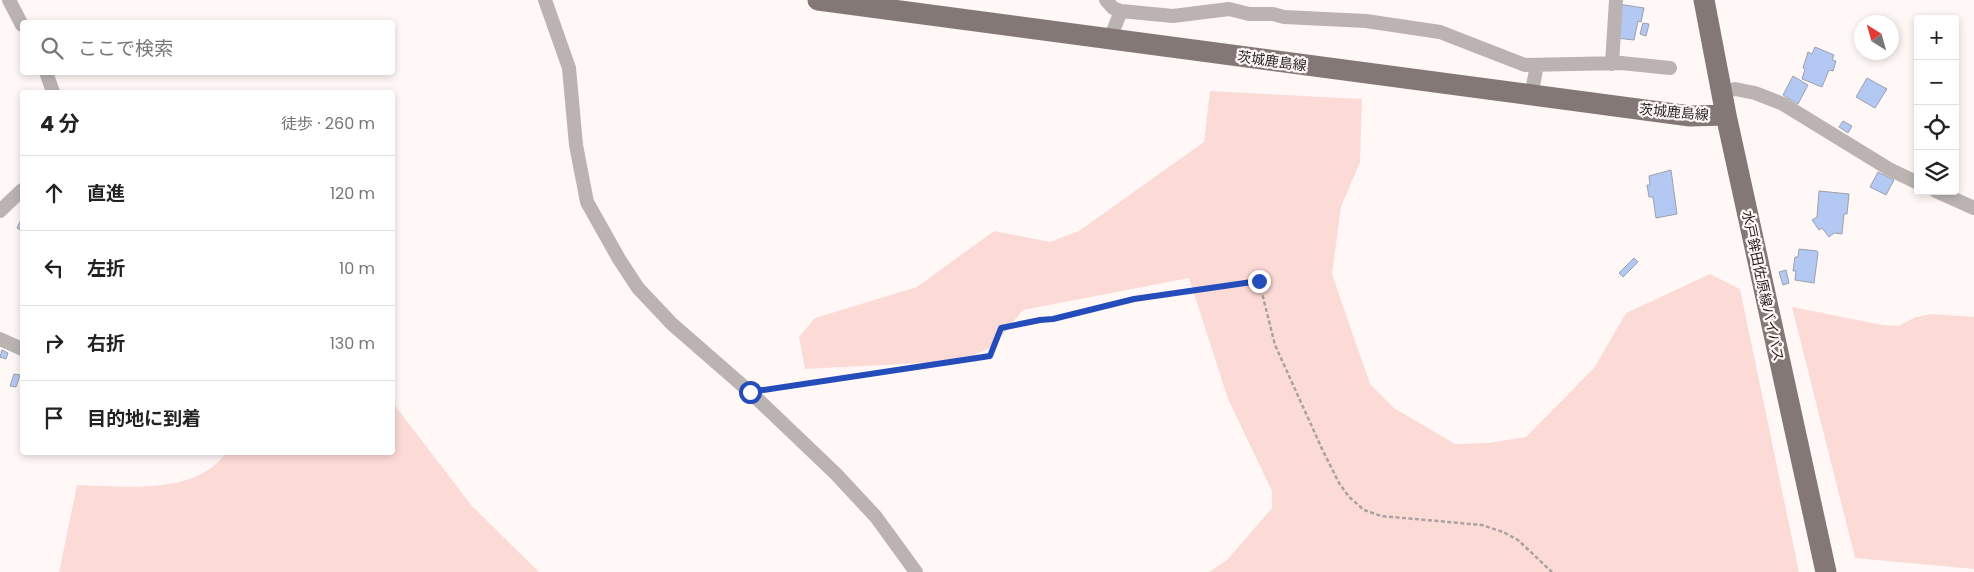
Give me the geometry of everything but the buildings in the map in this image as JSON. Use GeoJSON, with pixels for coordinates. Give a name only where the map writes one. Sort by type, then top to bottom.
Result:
{"type":"FeatureCollection","features":[{"type":"Feature","properties":{"kind":"main road","name":"茨城鹿島線"},"geometry":{"type":"LineString","coordinates":[[818,0],[1531,96],[1690,116],[1726,115]]}},
{"type":"Feature","properties":{"kind":"main road","name":"水戸鉾田佐原線バイパス"},"geometry":{"type":"LineString","coordinates":[[1704,0],[1726,115],[1826,572]]}},
{"type":"Feature","properties":{"kind":"street"},"geometry":{"type":"LineString","coordinates":[[9,0],[20,21]]}},
{"type":"Feature","properties":{"kind":"street"},"geometry":{"type":"LineString","coordinates":[[544,0],[569,68],[576,144],[587,202],[605,236],[638,288],[679,330],[750,392],[836,474],[876,517],[916,572]]}},
{"type":"Feature","properties":{"kind":"street"},"geometry":{"type":"LineString","coordinates":[[1106,0],[1114,8],[1121,11],[1173,16],[1229,9],[1249,14],[1366,21],[1440,32],[1525,65],[1612,64],[1670,68]]}},
{"type":"Feature","properties":{"kind":"street"},"geometry":{"type":"LineString","coordinates":[[1612,64],[1616,0]]}},
{"type":"Feature","properties":{"kind":"street"},"geometry":{"type":"LineString","coordinates":[[1110,39],[1121,11]]}},
{"type":"Feature","properties":{"kind":"street"},"geometry":{"type":"LineString","coordinates":[[1531,96],[1537,66]]}},
{"type":"Feature","properties":{"kind":"street"},"geometry":{"type":"LineString","coordinates":[[47,75],[52,90]]}},
{"type":"Feature","properties":{"kind":"street"},"geometry":{"type":"LineString","coordinates":[[1722,92],[1735,89],[1756,93],[1783,104],[1889,169],[1914,181]]}},
{"type":"Feature","properties":{"kind":"street"},"geometry":{"type":"LineString","coordinates":[[0,212],[20,192]]}},
{"type":"Feature","properties":{"kind":"street"},"geometry":{"type":"LineString","coordinates":[[1945,195],[1974,208]]}},
{"type":"Feature","properties":{"kind":"street"},"geometry":{"type":"LineString","coordinates":[[0,339],[20,348]]}},
{"type":"Feature","properties":{"kind":"path"},"geometry":{"type":"LineString","coordinates":[[750,392],[990,356],[1001,328],[1053,319],[1134,299],[1259,281],[1275,345],[1322,451],[1338,483],[1349,497],[1364,510],[1381,516],[1482,525],[1503,532],[1518,540],[1552,572]]}},
{"type":"Feature","properties":{"kind":"shaded area"},"geometry":{"type":"Polygon","coordinates":[[[1210,91],[1362,99],[1360,162],[1341,207],[1332,274],[1370,384],[1394,408],[1455,444],[1488,443],[1526,437],[1594,368],[1626,313],[1710,274],[1740,289],[1799,572],[1209,572],[1227,560],[1272,508],[1272,491],[1228,399],[1189,278],[1023,310],[992,347],[961,361],[805,369],[799,337],[815,318],[917,287],[994,231],[1050,242],[1079,231],[1204,142],[1210,91]]]}},
{"type":"Feature","properties":{"kind":"shaded area"},"geometry":{"type":"Polygon","coordinates":[[[1792,307],[1882,325],[1898,326],[1916,317],[1932,314],[1974,317],[1974,569],[1855,558],[1792,307]]]}},
{"type":"Feature","properties":{"kind":"shaded area"},"geometry":{"type":"Polygon","coordinates":[[[395,406],[472,506],[539,572],[59,572],[77,485],[158,486],[196,476],[213,467],[224,455],[395,455],[395,406]]]}},
{"type":"Feature","properties":{"kind":"route"},"geometry":{"type":"LineString","coordinates":[[750,392],[990,356],[1001,328],[1053,319],[1134,299],[1259,281]]}}]}
